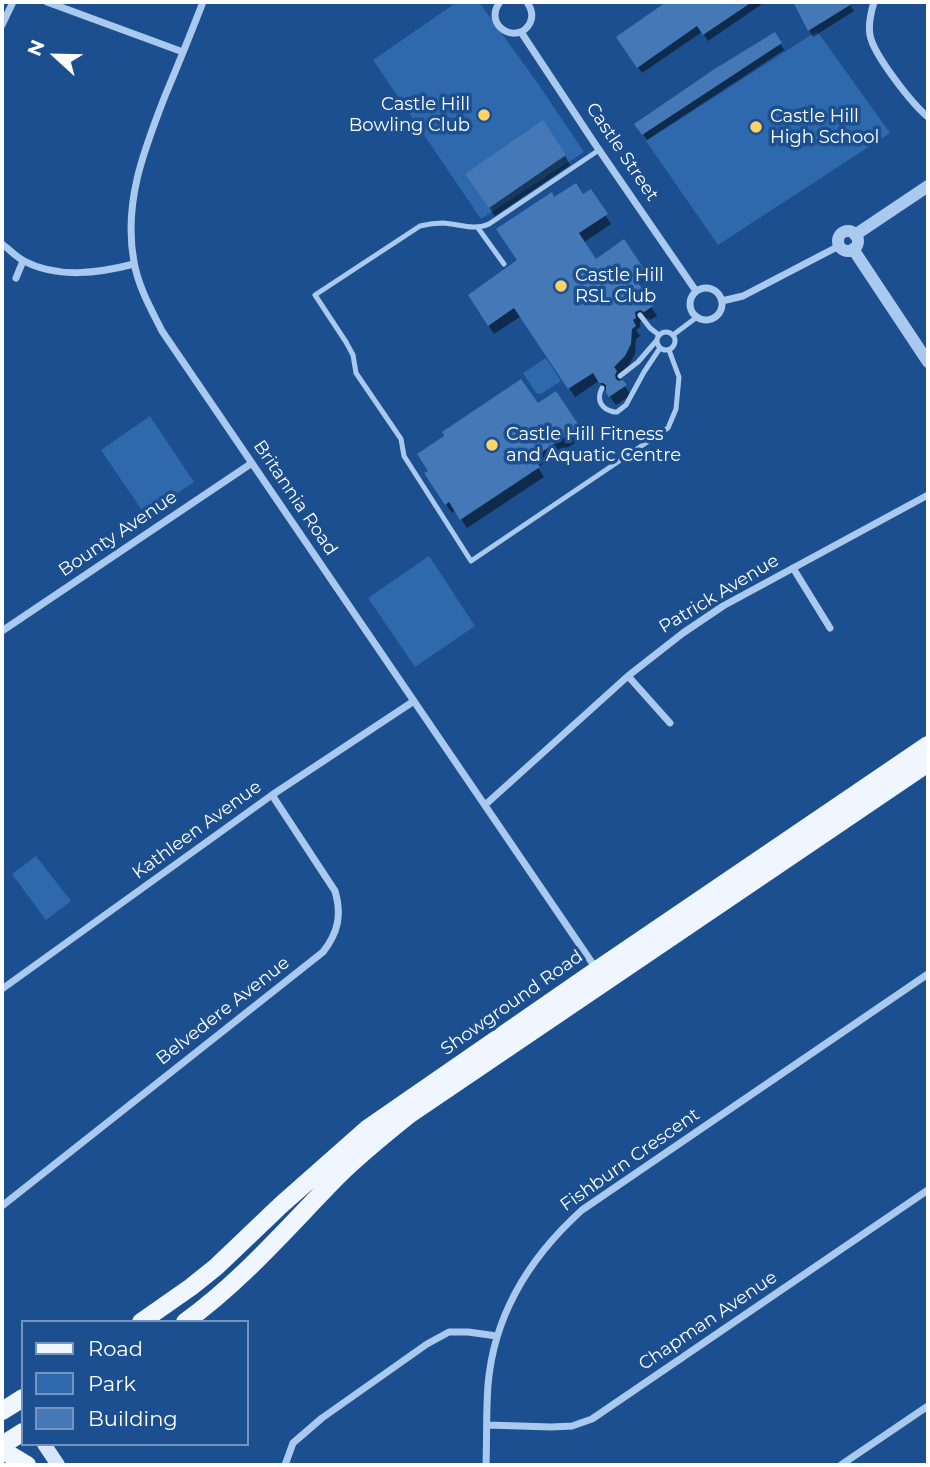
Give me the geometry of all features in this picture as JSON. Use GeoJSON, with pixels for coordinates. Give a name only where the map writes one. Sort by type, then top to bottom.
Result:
{"type":"FeatureCollection","features":[{"type":"Feature","properties":{"kind":"main road","name":"Showground Road"},"geometry":{"type":"LineString","coordinates":[[144,1320],[216,1267],[367,1129],[928,745]]}},
{"type":"Feature","properties":{"kind":"main road","name":"Showground Road"},"geometry":{"type":"LineString","coordinates":[[188,1320],[247,1270],[339,1175],[410,1114],[928,763]]}},
{"type":"Feature","properties":{"kind":"main road"},"geometry":{"type":"LineString","coordinates":[[21,1433],[2,1447],[27,1465]]}},
{"type":"Feature","properties":{"kind":"main road"},"geometry":{"type":"LineString","coordinates":[[45,1446],[58,1465]]}},
{"type":"Feature","properties":{"kind":"street"},"geometry":{"type":"LineString","coordinates":[[2,25],[13,2]]}},
{"type":"Feature","properties":{"kind":"street"},"geometry":{"type":"LineString","coordinates":[[47,2],[183,52]]}},
{"type":"Feature","properties":{"kind":"street","name":"Britannia Road"},"geometry":{"type":"LineString","coordinates":[[203,2],[136,177],[132,200],[131,241],[134,264],[149,304],[162,331],[597,970]]}},
{"type":"Feature","properties":{"kind":"street"},"geometry":{"type":"LineString","coordinates":[[500,2],[495,12],[497,23],[500,28],[510,33],[521,32],[530,23],[532,16],[527,2]]}},
{"type":"Feature","properties":{"kind":"street"},"geometry":{"type":"LineString","coordinates":[[874,2],[870,13],[870,36],[898,84],[928,117]]}},
{"type":"Feature","properties":{"kind":"street","name":"Castle Street"},"geometry":{"type":"LineString","coordinates":[[521,32],[696,291]]}},
{"type":"Feature","properties":{"kind":"street"},"geometry":{"type":"LineString","coordinates":[[855,235],[928,186]]}},
{"type":"Feature","properties":{"kind":"street"},"geometry":{"type":"LineString","coordinates":[[848,231],[855,235],[858,243],[853,249],[845,250],[839,246],[842,233],[848,231]]}},
{"type":"Feature","properties":{"kind":"street"},"geometry":{"type":"LineString","coordinates":[[2,244],[23,261],[47,269],[77,273],[97,272],[134,264]]}},
{"type":"Feature","properties":{"kind":"street"},"geometry":{"type":"LineString","coordinates":[[722,302],[743,296],[839,246]]}},
{"type":"Feature","properties":{"kind":"street"},"geometry":{"type":"LineString","coordinates":[[853,249],[928,362]]}},
{"type":"Feature","properties":{"kind":"street"},"geometry":{"type":"LineString","coordinates":[[16,278],[23,261]]}},
{"type":"Feature","properties":{"kind":"street"},"geometry":{"type":"LineString","coordinates":[[704,288],[716,291],[722,302],[717,316],[711,320],[696,317],[690,305],[696,291],[704,288]]}},
{"type":"Feature","properties":{"kind":"street","name":"Bounty Avenue"},"geometry":{"type":"LineString","coordinates":[[2,631],[252,463]]}},
{"type":"Feature","properties":{"kind":"street","name":"Patrick Avenue"},"geometry":{"type":"LineString","coordinates":[[485,805],[628,676],[702,619],[928,495]]}},
{"type":"Feature","properties":{"kind":"street"},"geometry":{"type":"LineString","coordinates":[[793,568],[830,628]]}},
{"type":"Feature","properties":{"kind":"street"},"geometry":{"type":"LineString","coordinates":[[628,676],[670,723]]}},
{"type":"Feature","properties":{"kind":"street","name":"Kathleen Avenue"},"geometry":{"type":"LineString","coordinates":[[2,989],[272,795],[414,701]]}},
{"type":"Feature","properties":{"kind":"street","name":"Belvedere Avenue"},"geometry":{"type":"LineString","coordinates":[[2,1206],[323,952],[332,941],[339,916],[335,891],[272,795]]}},
{"type":"Feature","properties":{"kind":"street","name":"Fishburn Crescent"},"geometry":{"type":"LineString","coordinates":[[486,1465],[488,1385],[497,1336],[511,1301],[538,1255],[559,1231],[582,1210],[928,974]]}},
{"type":"Feature","properties":{"kind":"street","name":"Chapman Avenue"},"geometry":{"type":"LineString","coordinates":[[488,1424],[551,1427],[572,1426],[593,1419],[928,1190]]}},
{"type":"Feature","properties":{"kind":"street"},"geometry":{"type":"LineString","coordinates":[[285,1465],[293,1443],[322,1418],[427,1344],[449,1332],[497,1336]]}},
{"type":"Feature","properties":{"kind":"street"},"geometry":{"type":"LineString","coordinates":[[841,1465],[928,1406]]}},
{"type":"Feature","properties":{"kind":"lane"},"geometry":{"type":"LineString","coordinates":[[599,150],[489,224],[478,228],[446,223],[420,226],[315,295],[353,355],[356,373],[401,439],[404,456],[471,561],[668,428],[676,409],[679,377],[668,350]]}},
{"type":"Feature","properties":{"kind":"lane"},"geometry":{"type":"LineString","coordinates":[[478,228],[504,264]]}},
{"type":"Feature","properties":{"kind":"lane"},"geometry":{"type":"LineString","coordinates":[[603,388],[599,397],[604,408],[614,412],[622,409],[660,348],[658,337],[640,315]]}},
{"type":"Feature","properties":{"kind":"lane"},"geometry":{"type":"LineString","coordinates":[[673,335],[696,317]]}},
{"type":"Feature","properties":{"kind":"lane"},"geometry":{"type":"LineString","coordinates":[[620,376],[638,362],[658,337],[667,331],[673,335],[675,344],[668,350]]}},
{"type":"Feature","properties":{"kind":"lane"},"geometry":{"type":"LineString","coordinates":[[660,348],[668,350]]}},
{"type":"Feature","properties":{"kind":"green space","name":"Castle Hill Bowling Club"},"geometry":{"type":"Polygon","coordinates":[[[457,2],[479,2],[584,152],[481,219],[373,60],[457,2]]]}},
{"type":"Feature","properties":{"kind":"green space"},"geometry":{"type":"Polygon","coordinates":[[[817,31],[890,133],[718,245],[646,141],[817,31]]]}},
{"type":"Feature","properties":{"kind":"green space"},"geometry":{"type":"Polygon","coordinates":[[[546,358],[561,381],[541,394],[536,393],[523,373],[546,358]]]}},
{"type":"Feature","properties":{"kind":"green space"},"geometry":{"type":"Polygon","coordinates":[[[150,416],[194,482],[145,515],[101,450],[150,416]]]}},
{"type":"Feature","properties":{"kind":"green space"},"geometry":{"type":"Polygon","coordinates":[[[429,556],[475,626],[415,667],[368,598],[429,556]]]}},
{"type":"Feature","properties":{"kind":"green space"},"geometry":{"type":"Polygon","coordinates":[[[36,856],[71,901],[46,920],[12,874],[36,856]]]}},
{"type":"Feature","properties":{"kind":"building"},"geometry":{"type":"Polygon","coordinates":[[[666,2],[752,2],[703,35],[697,26],[637,68],[616,37],[666,2]]]}},
{"type":"Feature","properties":{"kind":"building"},"geometry":{"type":"Polygon","coordinates":[[[793,2],[855,2],[808,31],[793,2]]]}},
{"type":"Feature","properties":{"kind":"building"},"geometry":{"type":"Polygon","coordinates":[[[775,32],[782,43],[642,135],[634,124],[713,70],[775,32]]]}},
{"type":"Feature","properties":{"kind":"building"},"geometry":{"type":"Polygon","coordinates":[[[543,120],[566,155],[489,208],[465,174],[543,120]]]}},
{"type":"Feature","properties":{"kind":"building","name":"Castle Hill RSL Club"},"geometry":{"type":"Polygon","coordinates":[[[576,183],[583,194],[591,189],[608,214],[579,233],[596,259],[624,239],[644,269],[634,276],[653,306],[644,312],[635,312],[636,318],[633,320],[636,326],[632,329],[631,344],[625,356],[614,367],[617,371],[616,379],[623,380],[627,385],[609,397],[606,385],[599,383],[593,373],[568,389],[514,308],[488,326],[468,295],[517,260],[496,229],[552,192],[554,197],[576,183]]]}},
{"type":"Feature","properties":{"kind":"building","name":"Castle Hill Fitness and Aquatic Centre"},"geometry":{"type":"Polygon","coordinates":[[[521,379],[538,403],[556,391],[580,427],[534,457],[540,467],[460,520],[449,502],[445,505],[424,473],[428,471],[417,454],[444,436],[442,432],[521,379]]]}},
{"type":"Feature","properties":{"kind":"place","name":"Castle Hill Bowling Club"},"geometry":{"type":"Point","coordinates":[484,115]}},
{"type":"Feature","properties":{"kind":"place","name":"Castle Hill High School"},"geometry":{"type":"Point","coordinates":[756,127]}},
{"type":"Feature","properties":{"kind":"place","name":"Castle Hill RSL Club"},"geometry":{"type":"Point","coordinates":[561,286]}},
{"type":"Feature","properties":{"kind":"place","name":"Castle Hill Fitness and Aquatic Centre"},"geometry":{"type":"Point","coordinates":[492,445]}}]}
